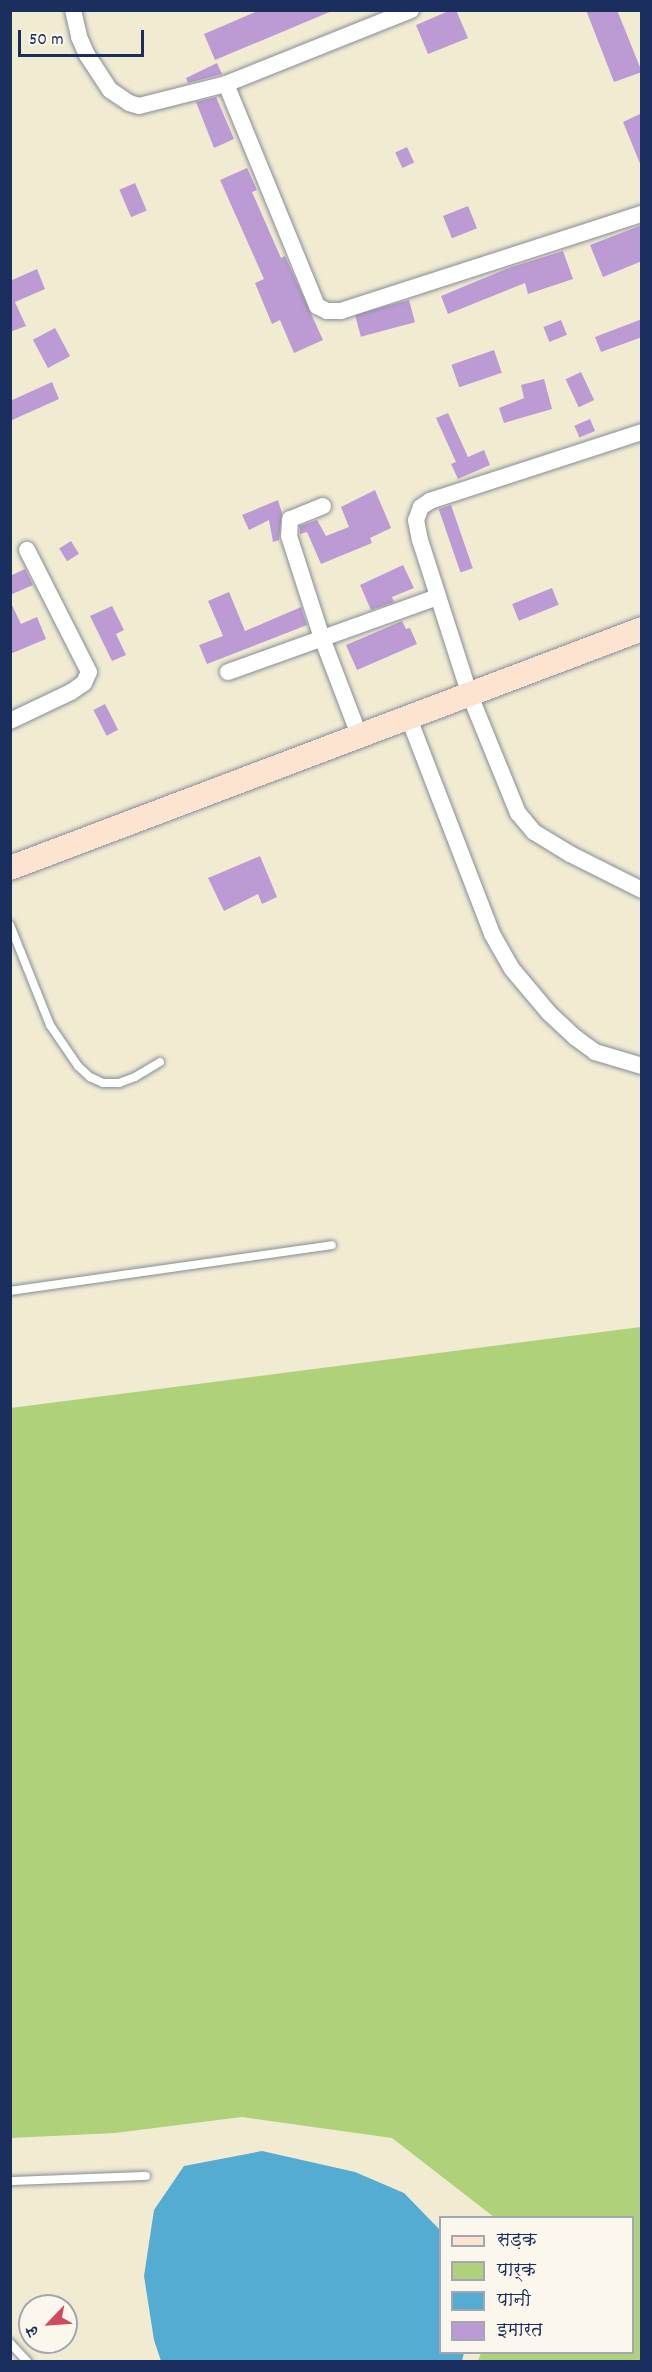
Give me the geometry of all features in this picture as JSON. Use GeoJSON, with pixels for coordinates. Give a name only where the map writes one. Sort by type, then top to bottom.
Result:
{"type":"FeatureCollection","features":[{"type":"Feature","properties":{"kind":"street"},"geometry":{"type":"LineString","coordinates":[[73,10],[79,37],[87,55],[110,90],[129,103],[139,106],[226,84],[411,10]]}},
{"type":"Feature","properties":{"kind":"street"},"geometry":{"type":"LineString","coordinates":[[226,84],[317,306],[327,311],[352,307],[642,214]]}},
{"type":"Feature","properties":{"kind":"street"},"geometry":{"type":"LineString","coordinates":[[642,432],[430,501],[421,507],[416,520],[420,540],[470,693],[518,813],[534,832],[570,854],[642,890]]}},
{"type":"Feature","properties":{"kind":"street"},"geometry":{"type":"LineString","coordinates":[[323,506],[290,519],[288,526],[322,638],[359,735]]}},
{"type":"Feature","properties":{"kind":"street"},"geometry":{"type":"LineString","coordinates":[[10,721],[71,692],[84,683],[89,672],[27,550]]}},
{"type":"Feature","properties":{"kind":"street"},"geometry":{"type":"LineString","coordinates":[[228,672],[438,597]]}},
{"type":"Feature","properties":{"kind":"street"},"geometry":{"type":"LineString","coordinates":[[10,868],[642,629]]}},
{"type":"Feature","properties":{"kind":"street"},"geometry":{"type":"LineString","coordinates":[[408,716],[492,934],[512,969],[549,1013],[576,1038],[596,1052],[642,1066]]}},
{"type":"Feature","properties":{"kind":"lane"},"geometry":{"type":"LineString","coordinates":[[10,925],[50,1025],[78,1066],[90,1077],[103,1083],[119,1083],[135,1077],[160,1062]]}},
{"type":"Feature","properties":{"kind":"lane"},"geometry":{"type":"LineString","coordinates":[[10,1291],[332,1245]]}},
{"type":"Feature","properties":{"kind":"lane"},"geometry":{"type":"LineString","coordinates":[[10,2181],[146,2176]]}},
{"type":"Feature","properties":{"kind":"lane"},"geometry":{"type":"LineString","coordinates":[[10,2343],[28,2361]]}},
{"type":"Feature","properties":{"kind":"green space"},"geometry":{"type":"Polygon","coordinates":[[[641,1327],[641,2361],[478,2361],[481,2354],[634,2354],[634,2216],[493,2216],[392,2138],[242,2117],[115,2133],[11,2138],[11,1408],[641,1327]]]}},
{"type":"Feature","properties":{"kind":"water"},"geometry":{"type":"Polygon","coordinates":[[[262,2151],[355,2172],[404,2193],[439,2229],[439,2354],[464,2354],[462,2361],[161,2361],[154,2340],[144,2276],[154,2210],[184,2166],[262,2151]]]}},
{"type":"Feature","properties":{"kind":"building"},"geometry":{"type":"Polygon","coordinates":[[[260,10],[332,11],[215,60],[204,34],[260,10]]]}},
{"type":"Feature","properties":{"kind":"building"},"geometry":{"type":"Polygon","coordinates":[[[456,10],[468,38],[428,54],[416,25],[456,10]]]}},
{"type":"Feature","properties":{"kind":"building"},"geometry":{"type":"Polygon","coordinates":[[[586,10],[617,10],[642,72],[614,82],[586,10]]]}},
{"type":"Feature","properties":{"kind":"building"},"geometry":{"type":"Polygon","coordinates":[[[217,63],[222,74],[188,83],[186,78],[217,63]]]}},
{"type":"Feature","properties":{"kind":"building"},"geometry":{"type":"Polygon","coordinates":[[[216,97],[234,139],[214,148],[196,102],[216,97]]]}},
{"type":"Feature","properties":{"kind":"building"},"geometry":{"type":"Polygon","coordinates":[[[642,113],[642,166],[641,166],[623,122],[642,113]]]}},
{"type":"Feature","properties":{"kind":"building"},"geometry":{"type":"Polygon","coordinates":[[[407,147],[414,162],[402,168],[395,152],[407,147]]]}},
{"type":"Feature","properties":{"kind":"building"},"geometry":{"type":"Polygon","coordinates":[[[247,168],[257,190],[252,192],[281,258],[285,256],[323,340],[294,353],[280,320],[272,324],[255,283],[264,279],[220,180],[247,168]]]}},
{"type":"Feature","properties":{"kind":"building"},"geometry":{"type":"Polygon","coordinates":[[[135,183],[147,211],[131,217],[119,190],[135,183]]]}},
{"type":"Feature","properties":{"kind":"building"},"geometry":{"type":"Polygon","coordinates":[[[468,206],[477,228],[452,238],[443,216],[468,206]]]}},
{"type":"Feature","properties":{"kind":"building"},"geometry":{"type":"Polygon","coordinates":[[[642,225],[642,261],[603,277],[590,245],[642,225]]]}},
{"type":"Feature","properties":{"kind":"building"},"geometry":{"type":"Polygon","coordinates":[[[563,251],[573,279],[528,294],[525,283],[448,314],[441,296],[506,269],[563,251]]]}},
{"type":"Feature","properties":{"kind":"building"},"geometry":{"type":"Polygon","coordinates":[[[37,269],[45,289],[15,302],[26,326],[10,332],[10,281],[37,269]]]}},
{"type":"Feature","properties":{"kind":"building"},"geometry":{"type":"Polygon","coordinates":[[[409,300],[415,322],[361,337],[355,314],[409,300]]]}},
{"type":"Feature","properties":{"kind":"building"},"geometry":{"type":"Polygon","coordinates":[[[642,319],[642,337],[601,352],[595,337],[642,319]]]}},
{"type":"Feature","properties":{"kind":"building"},"geometry":{"type":"Polygon","coordinates":[[[561,320],[567,335],[549,342],[543,327],[561,320]]]}},
{"type":"Feature","properties":{"kind":"building"},"geometry":{"type":"Polygon","coordinates":[[[55,328],[70,356],[48,368],[33,340],[55,328]]]}},
{"type":"Feature","properties":{"kind":"building"},"geometry":{"type":"Polygon","coordinates":[[[494,350],[502,373],[459,387],[451,365],[494,350]]]}},
{"type":"Feature","properties":{"kind":"building"},"geometry":{"type":"Polygon","coordinates":[[[581,372],[594,400],[579,407],[566,379],[581,372]]]}},
{"type":"Feature","properties":{"kind":"building"},"geometry":{"type":"Polygon","coordinates":[[[544,379],[552,409],[504,423],[499,408],[524,398],[521,385],[544,379]]]}},
{"type":"Feature","properties":{"kind":"building"},"geometry":{"type":"Polygon","coordinates":[[[52,382],[59,399],[10,421],[10,401],[52,382]]]}},
{"type":"Feature","properties":{"kind":"building"},"geometry":{"type":"Polygon","coordinates":[[[448,413],[468,457],[484,450],[490,465],[458,479],[451,464],[456,462],[436,418],[448,413]]]}},
{"type":"Feature","properties":{"kind":"building"},"geometry":{"type":"Polygon","coordinates":[[[590,419],[595,431],[579,438],[574,426],[590,419]]]}},
{"type":"Feature","properties":{"kind":"building"},"geometry":{"type":"Polygon","coordinates":[[[375,490],[391,528],[370,538],[372,543],[321,564],[307,532],[300,534],[300,526],[317,520],[326,536],[349,527],[341,507],[375,490]]]}},
{"type":"Feature","properties":{"kind":"building"},"geometry":{"type":"Polygon","coordinates":[[[278,500],[282,513],[279,540],[273,542],[269,520],[249,530],[242,515],[278,500]]]}},
{"type":"Feature","properties":{"kind":"building"},"geometry":{"type":"Polygon","coordinates":[[[451,505],[473,568],[461,573],[439,509],[451,505]]]}},
{"type":"Feature","properties":{"kind":"building"},"geometry":{"type":"Polygon","coordinates":[[[71,541],[79,554],[67,561],[59,548],[71,541]]]}},
{"type":"Feature","properties":{"kind":"building"},"geometry":{"type":"Polygon","coordinates":[[[403,565],[414,588],[392,597],[394,602],[371,610],[360,585],[403,565]]]}},
{"type":"Feature","properties":{"kind":"building"},"geometry":{"type":"Polygon","coordinates":[[[25,569],[33,585],[10,595],[10,576],[25,569]]]}},
{"type":"Feature","properties":{"kind":"building"},"geometry":{"type":"Polygon","coordinates":[[[552,588],[559,605],[519,621],[512,604],[552,588]]]}},
{"type":"Feature","properties":{"kind":"building"},"geometry":{"type":"Polygon","coordinates":[[[229,592],[245,631],[301,607],[307,625],[207,664],[199,645],[223,636],[208,601],[229,592]]]}},
{"type":"Feature","properties":{"kind":"building"},"geometry":{"type":"Polygon","coordinates":[[[10,601],[21,624],[37,617],[46,639],[10,654],[10,601]]]}},
{"type":"Feature","properties":{"kind":"building"},"geometry":{"type":"Polygon","coordinates":[[[112,606],[124,630],[116,634],[126,655],[112,661],[90,616],[112,606]]]}},
{"type":"Feature","properties":{"kind":"building"},"geometry":{"type":"Polygon","coordinates":[[[402,621],[406,629],[410,628],[417,644],[357,670],[346,645],[402,621]]]}},
{"type":"Feature","properties":{"kind":"building"},"geometry":{"type":"Polygon","coordinates":[[[105,704],[118,730],[107,736],[93,710],[105,704]]]}},
{"type":"Feature","properties":{"kind":"building"},"geometry":{"type":"Polygon","coordinates":[[[260,856],[277,897],[262,904],[258,894],[224,911],[208,878],[260,856]]]}}]}
